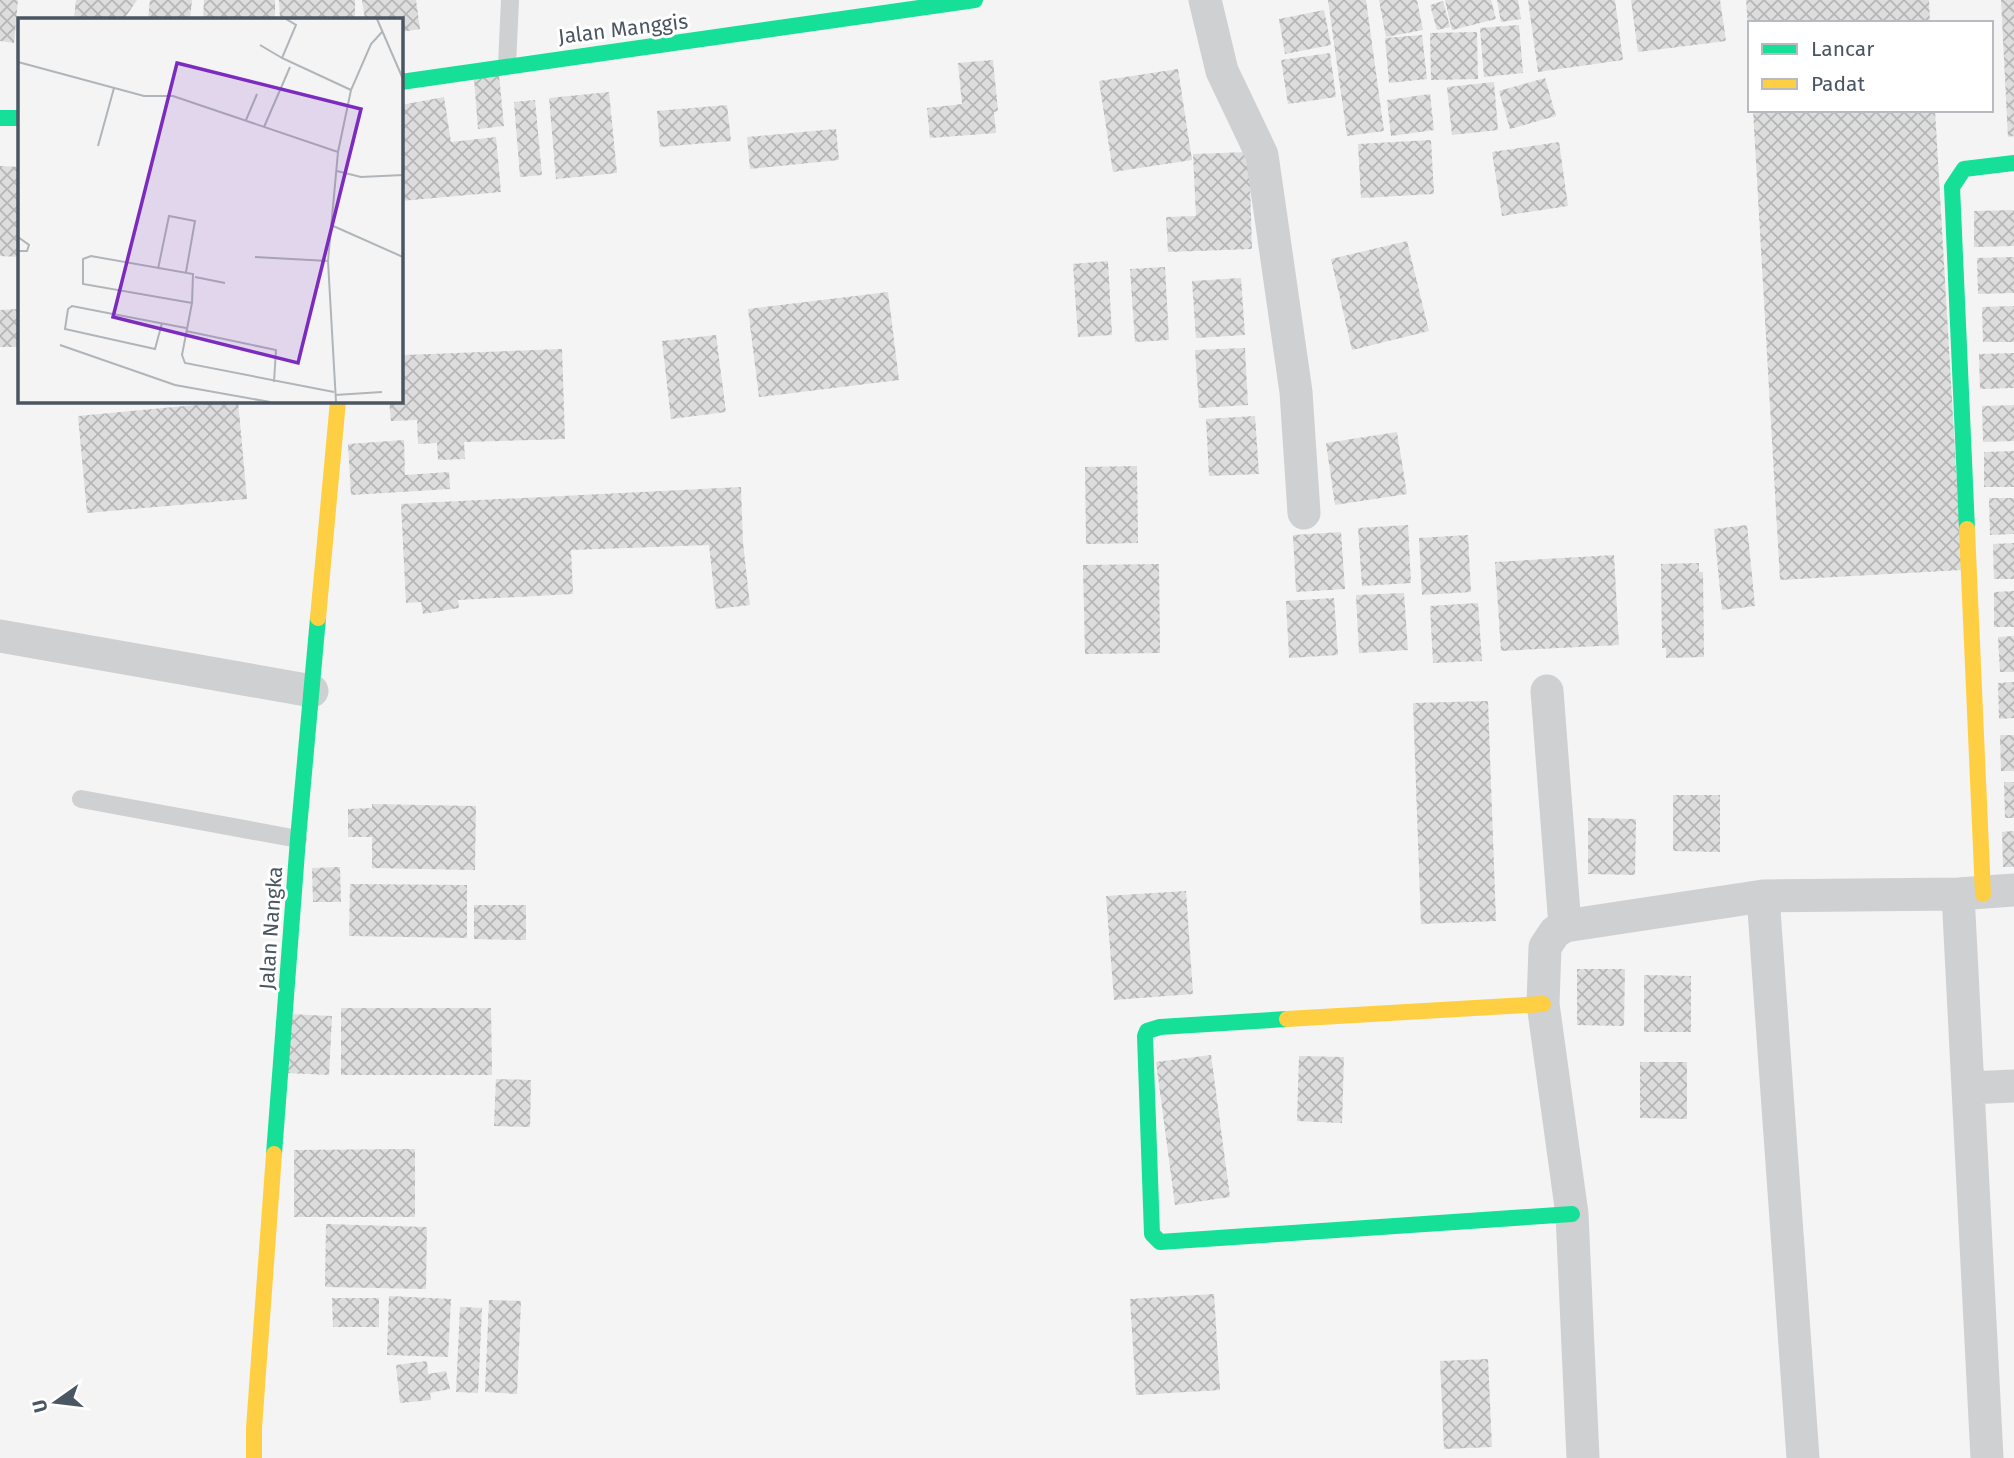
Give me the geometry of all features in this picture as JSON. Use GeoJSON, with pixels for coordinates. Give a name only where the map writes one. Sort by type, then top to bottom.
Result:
{"type":"FeatureCollection","features":[{"type":"Feature","properties":{"kind":"street","name":"Jalan Manggis"},"geometry":{"type":"LineString","coordinates":[[402,82],[507,65],[760,33],[919,5],[975,0]]}},
{"type":"Feature","properties":{"kind":"street"},"geometry":{"type":"LineString","coordinates":[[1205,0],[1222,71],[1262,155],[1296,392],[1304,513]]}},
{"type":"Feature","properties":{"kind":"street"},"geometry":{"type":"LineString","coordinates":[[0,118],[18,118]]}},
{"type":"Feature","properties":{"kind":"street"},"geometry":{"type":"LineString","coordinates":[[1987,1458],[1968,1088],[1985,893],[1952,187],[1965,169],[2014,163]]}},
{"type":"Feature","properties":{"kind":"street","name":"Jalan Nangka"},"geometry":{"type":"LineString","coordinates":[[254,1458],[254,1428],[298,839],[338,402]]}},
{"type":"Feature","properties":{"kind":"street"},"geometry":{"type":"LineString","coordinates":[[0,636],[312,691]]}},
{"type":"Feature","properties":{"kind":"street"},"geometry":{"type":"LineString","coordinates":[[1547,691],[1565,926]]}},
{"type":"Feature","properties":{"kind":"street"},"geometry":{"type":"LineString","coordinates":[[1583,1458],[1572,1214],[1543,1004],[1545,947],[1555,932],[1565,926],[1763,896],[1985,893]]}},
{"type":"Feature","properties":{"kind":"street"},"geometry":{"type":"LineString","coordinates":[[1763,896],[1803,1458]]}},
{"type":"Feature","properties":{"kind":"street"},"geometry":{"type":"LineString","coordinates":[[1543,1004],[1160,1027],[1147,1031],[1145,1036],[1152,1234],[1160,1242],[1572,1214]]}},
{"type":"Feature","properties":{"kind":"street"},"geometry":{"type":"LineString","coordinates":[[1968,1088],[2014,1086]]}},
{"type":"Feature","properties":{"kind":"lane"},"geometry":{"type":"LineString","coordinates":[[507,65],[510,0]]}},
{"type":"Feature","properties":{"kind":"lane"},"geometry":{"type":"LineString","coordinates":[[81,799],[298,839]]}},
{"type":"Feature","properties":{"kind":"building"},"geometry":{"type":"Polygon","coordinates":[[[0,0],[18,0],[14,43],[0,41],[0,0]]]}},
{"type":"Feature","properties":{"kind":"building"},"geometry":{"type":"Polygon","coordinates":[[[76,0],[137,0],[125,18],[74,18],[76,0]]]}},
{"type":"Feature","properties":{"kind":"building"},"geometry":{"type":"Polygon","coordinates":[[[150,0],[192,0],[190,18],[148,18],[150,0]]]}},
{"type":"Feature","properties":{"kind":"building"},"geometry":{"type":"Polygon","coordinates":[[[204,0],[275,0],[275,18],[203,18],[204,0]]]}},
{"type":"Feature","properties":{"kind":"building"},"geometry":{"type":"Polygon","coordinates":[[[279,0],[355,0],[355,18],[280,18],[279,0]]]}},
{"type":"Feature","properties":{"kind":"building"},"geometry":{"type":"Polygon","coordinates":[[[362,0],[416,0],[420,29],[402,32],[402,18],[365,18],[362,0]]]}},
{"type":"Feature","properties":{"kind":"building"},"geometry":{"type":"Polygon","coordinates":[[[1328,0],[1366,0],[1384,131],[1347,136],[1328,0]]]}},
{"type":"Feature","properties":{"kind":"building"},"geometry":{"type":"Polygon","coordinates":[[[1379,0],[1417,0],[1423,30],[1386,37],[1379,0]]]}},
{"type":"Feature","properties":{"kind":"building"},"geometry":{"type":"Polygon","coordinates":[[[1445,0],[1491,0],[1496,19],[1452,30],[1445,0]]]}},
{"type":"Feature","properties":{"kind":"building"},"geometry":{"type":"Polygon","coordinates":[[[1497,0],[1518,0],[1521,19],[1501,22],[1497,0]]]}},
{"type":"Feature","properties":{"kind":"building"},"geometry":{"type":"Polygon","coordinates":[[[1528,0],[1615,0],[1623,60],[1538,72],[1528,0]]]}},
{"type":"Feature","properties":{"kind":"building"},"geometry":{"type":"Polygon","coordinates":[[[1631,0],[1720,0],[1726,41],[1638,52],[1631,0]]]}},
{"type":"Feature","properties":{"kind":"building"},"geometry":{"type":"Polygon","coordinates":[[[1746,0],[1929,0],[1930,21],[1748,21],[1748,28],[1746,0]]]}},
{"type":"Feature","properties":{"kind":"building"},"geometry":{"type":"Polygon","coordinates":[[[2001,0],[2014,0],[2014,136],[2008,137],[2001,0]]]}},
{"type":"Feature","properties":{"kind":"building"},"geometry":{"type":"Polygon","coordinates":[[[1443,1],[1450,27],[1437,30],[1430,5],[1443,1]]]}},
{"type":"Feature","properties":{"kind":"building"},"geometry":{"type":"Polygon","coordinates":[[[1324,10],[1331,45],[1285,54],[1279,19],[1324,10]]]}},
{"type":"Feature","properties":{"kind":"building"},"geometry":{"type":"Polygon","coordinates":[[[1519,25],[1523,73],[1484,77],[1480,28],[1519,25]]]}},
{"type":"Feature","properties":{"kind":"building"},"geometry":{"type":"Polygon","coordinates":[[[1477,32],[1478,79],[1431,80],[1430,33],[1477,32]]]}},
{"type":"Feature","properties":{"kind":"building"},"geometry":{"type":"Polygon","coordinates":[[[1422,35],[1427,79],[1389,83],[1385,38],[1422,35]]]}},
{"type":"Feature","properties":{"kind":"building"},"geometry":{"type":"Polygon","coordinates":[[[1330,53],[1336,97],[1288,104],[1281,60],[1330,53]]]}},
{"type":"Feature","properties":{"kind":"building"},"geometry":{"type":"Polygon","coordinates":[[[993,60],[998,111],[994,112],[996,133],[930,138],[927,108],[962,104],[958,63],[993,60]]]}},
{"type":"Feature","properties":{"kind":"building"},"geometry":{"type":"Polygon","coordinates":[[[1178,69],[1192,160],[1113,172],[1099,81],[1178,69]]]}},
{"type":"Feature","properties":{"kind":"building"},"geometry":{"type":"Polygon","coordinates":[[[499,75],[504,126],[478,129],[474,78],[499,75]]]}},
{"type":"Feature","properties":{"kind":"building"},"geometry":{"type":"Polygon","coordinates":[[[1545,78],[1556,116],[1510,129],[1499,91],[1545,78]]]}},
{"type":"Feature","properties":{"kind":"building"},"geometry":{"type":"Polygon","coordinates":[[[1494,82],[1498,130],[1452,135],[1447,87],[1494,82]]]}},
{"type":"Feature","properties":{"kind":"building"},"geometry":{"type":"Polygon","coordinates":[[[609,92],[617,173],[556,179],[549,98],[609,92]]]}},
{"type":"Feature","properties":{"kind":"building"},"geometry":{"type":"Polygon","coordinates":[[[1430,94],[1434,130],[1391,136],[1387,100],[1430,94]]]}},
{"type":"Feature","properties":{"kind":"building"},"geometry":{"type":"Polygon","coordinates":[[[444,97],[451,142],[496,137],[501,192],[402,201],[402,105],[444,97]]]}},
{"type":"Feature","properties":{"kind":"building"},"geometry":{"type":"Polygon","coordinates":[[[535,100],[542,175],[520,177],[514,102],[535,100]]]}},
{"type":"Feature","properties":{"kind":"building"},"geometry":{"type":"Polygon","coordinates":[[[727,105],[731,141],[660,147],[657,111],[727,105]]]}},
{"type":"Feature","properties":{"kind":"building"},"geometry":{"type":"Polygon","coordinates":[[[1753,112],[1935,112],[1962,570],[1780,580],[1753,112]]]}},
{"type":"Feature","properties":{"kind":"building"},"geometry":{"type":"Polygon","coordinates":[[[836,129],[839,160],[750,169],[747,137],[836,129]]]}},
{"type":"Feature","properties":{"kind":"building"},"geometry":{"type":"Polygon","coordinates":[[[1431,140],[1434,194],[1361,198],[1358,144],[1431,140]]]}},
{"type":"Feature","properties":{"kind":"building"},"geometry":{"type":"Polygon","coordinates":[[[1559,142],[1568,206],[1502,216],[1492,152],[1559,142]]]}},
{"type":"Feature","properties":{"kind":"building"},"geometry":{"type":"Polygon","coordinates":[[[1249,152],[1252,249],[1168,252],[1166,217],[1196,216],[1193,154],[1249,152]]]}},
{"type":"Feature","properties":{"kind":"building"},"geometry":{"type":"Polygon","coordinates":[[[0,166],[18,167],[18,257],[0,256],[0,166]]]}},
{"type":"Feature","properties":{"kind":"building"},"geometry":{"type":"Polygon","coordinates":[[[2014,210],[2014,246],[1974,247],[1974,211],[2014,210]]]}},
{"type":"Feature","properties":{"kind":"building"},"geometry":{"type":"Polygon","coordinates":[[[1407,241],[1429,331],[1352,350],[1331,259],[1407,241]]]}},
{"type":"Feature","properties":{"kind":"building"},"geometry":{"type":"Polygon","coordinates":[[[2014,257],[2014,293],[1978,294],[1977,258],[2014,257]]]}},
{"type":"Feature","properties":{"kind":"building"},"geometry":{"type":"Polygon","coordinates":[[[1108,261],[1112,335],[1078,337],[1073,264],[1108,261]]]}},
{"type":"Feature","properties":{"kind":"building"},"geometry":{"type":"Polygon","coordinates":[[[1165,267],[1169,340],[1135,342],[1130,269],[1165,267]]]}},
{"type":"Feature","properties":{"kind":"building"},"geometry":{"type":"Polygon","coordinates":[[[1241,278],[1245,335],[1196,338],[1192,281],[1241,278]]]}},
{"type":"Feature","properties":{"kind":"building"},"geometry":{"type":"Polygon","coordinates":[[[888,292],[899,380],[759,397],[748,309],[888,292]]]}},
{"type":"Feature","properties":{"kind":"building"},"geometry":{"type":"Polygon","coordinates":[[[2014,306],[2014,342],[1983,342],[1982,307],[2014,306]]]}},
{"type":"Feature","properties":{"kind":"building"},"geometry":{"type":"Polygon","coordinates":[[[18,309],[18,347],[0,347],[0,310],[18,309]]]}},
{"type":"Feature","properties":{"kind":"building"},"geometry":{"type":"Polygon","coordinates":[[[716,335],[726,412],[671,419],[662,341],[716,335]]]}},
{"type":"Feature","properties":{"kind":"building"},"geometry":{"type":"Polygon","coordinates":[[[1245,348],[1248,405],[1199,408],[1195,350],[1245,348]]]}},
{"type":"Feature","properties":{"kind":"building"},"geometry":{"type":"Polygon","coordinates":[[[562,349],[565,439],[464,442],[465,459],[438,460],[437,443],[418,444],[417,420],[391,421],[389,402],[402,402],[404,355],[562,349]]]}},
{"type":"Feature","properties":{"kind":"building"},"geometry":{"type":"Polygon","coordinates":[[[2014,353],[2014,388],[1980,389],[1979,354],[2014,353]]]}},
{"type":"Feature","properties":{"kind":"building"},"geometry":{"type":"Polygon","coordinates":[[[238,402],[247,499],[87,513],[78,416],[238,402]]]}},
{"type":"Feature","properties":{"kind":"building"},"geometry":{"type":"Polygon","coordinates":[[[2014,405],[2014,441],[1983,442],[1982,406],[2014,405]]]}},
{"type":"Feature","properties":{"kind":"building"},"geometry":{"type":"Polygon","coordinates":[[[1255,416],[1259,474],[1209,476],[1206,419],[1255,416]]]}},
{"type":"Feature","properties":{"kind":"building"},"geometry":{"type":"Polygon","coordinates":[[[1397,432],[1407,494],[1335,505],[1326,443],[1397,432]]]}},
{"type":"Feature","properties":{"kind":"building"},"geometry":{"type":"Polygon","coordinates":[[[404,440],[405,475],[449,472],[450,489],[351,495],[348,444],[404,440]]]}},
{"type":"Feature","properties":{"kind":"building"},"geometry":{"type":"Polygon","coordinates":[[[2014,451],[2014,487],[1984,487],[1984,452],[2014,451]]]}},
{"type":"Feature","properties":{"kind":"building"},"geometry":{"type":"Polygon","coordinates":[[[1137,466],[1138,543],[1086,544],[1085,467],[1137,466]]]}},
{"type":"Feature","properties":{"kind":"building"},"geometry":{"type":"Polygon","coordinates":[[[741,487],[743,543],[750,605],[716,609],[709,545],[571,550],[573,594],[458,600],[459,608],[423,614],[421,602],[406,603],[401,504],[741,487]]]}},
{"type":"Feature","properties":{"kind":"building"},"geometry":{"type":"Polygon","coordinates":[[[1989,498],[2014,498],[2014,534],[1990,535],[1989,498]]]}},
{"type":"Feature","properties":{"kind":"building"},"geometry":{"type":"Polygon","coordinates":[[[1408,525],[1411,583],[1362,586],[1358,528],[1408,525]]]}},
{"type":"Feature","properties":{"kind":"building"},"geometry":{"type":"Polygon","coordinates":[[[1747,525],[1755,606],[1722,610],[1714,529],[1747,525]]]}},
{"type":"Feature","properties":{"kind":"building"},"geometry":{"type":"Polygon","coordinates":[[[1341,532],[1345,589],[1296,592],[1293,535],[1341,532]]]}},
{"type":"Feature","properties":{"kind":"building"},"geometry":{"type":"Polygon","coordinates":[[[1468,535],[1471,592],[1422,595],[1419,538],[1468,535]]]}},
{"type":"Feature","properties":{"kind":"building"},"geometry":{"type":"Polygon","coordinates":[[[2014,543],[2014,579],[1994,579],[1993,544],[2014,543]]]}},
{"type":"Feature","properties":{"kind":"building"},"geometry":{"type":"Polygon","coordinates":[[[1614,555],[1619,645],[1501,651],[1495,562],[1614,555]]]}},
{"type":"Feature","properties":{"kind":"building"},"geometry":{"type":"Polygon","coordinates":[[[1699,563],[1699,572],[1703,572],[1704,657],[1666,658],[1666,648],[1662,648],[1661,564],[1699,563]]]}},
{"type":"Feature","properties":{"kind":"building"},"geometry":{"type":"Polygon","coordinates":[[[1159,564],[1160,653],[1085,654],[1083,565],[1159,564]]]}},
{"type":"Feature","properties":{"kind":"building"},"geometry":{"type":"Polygon","coordinates":[[[2014,591],[2014,627],[1994,627],[1994,592],[2014,591]]]}},
{"type":"Feature","properties":{"kind":"building"},"geometry":{"type":"Polygon","coordinates":[[[1404,593],[1408,650],[1359,653],[1356,595],[1404,593]]]}},
{"type":"Feature","properties":{"kind":"building"},"geometry":{"type":"Polygon","coordinates":[[[1334,598],[1338,655],[1289,658],[1286,601],[1334,598]]]}},
{"type":"Feature","properties":{"kind":"building"},"geometry":{"type":"Polygon","coordinates":[[[1478,603],[1482,661],[1433,663],[1430,606],[1478,603]]]}},
{"type":"Feature","properties":{"kind":"building"},"geometry":{"type":"Polygon","coordinates":[[[2014,636],[2014,672],[2000,672],[1998,637],[2014,636]]]}},
{"type":"Feature","properties":{"kind":"building"},"geometry":{"type":"Polygon","coordinates":[[[2014,682],[2014,718],[1999,719],[1998,683],[2014,682]]]}},
{"type":"Feature","properties":{"kind":"building"},"geometry":{"type":"Polygon","coordinates":[[[1488,701],[1496,921],[1421,924],[1413,703],[1488,701]]]}},
{"type":"Feature","properties":{"kind":"building"},"geometry":{"type":"Polygon","coordinates":[[[2000,735],[2014,735],[2014,771],[2001,771],[2000,735]]]}},
{"type":"Feature","properties":{"kind":"building"},"geometry":{"type":"Polygon","coordinates":[[[2004,782],[2014,782],[2014,818],[2005,818],[2004,782]]]}},
{"type":"Feature","properties":{"kind":"building"},"geometry":{"type":"Polygon","coordinates":[[[1673,795],[1720,795],[1720,852],[1673,851],[1673,795]]]}},
{"type":"Feature","properties":{"kind":"building"},"geometry":{"type":"Polygon","coordinates":[[[372,804],[476,806],[475,870],[372,868],[372,837],[348,837],[348,809],[372,808],[372,804]]]}},
{"type":"Feature","properties":{"kind":"building"},"geometry":{"type":"Polygon","coordinates":[[[1588,818],[1636,819],[1635,875],[1588,874],[1588,818]]]}},
{"type":"Feature","properties":{"kind":"building"},"geometry":{"type":"Polygon","coordinates":[[[2014,831],[2014,867],[2003,867],[2002,832],[2014,831]]]}},
{"type":"Feature","properties":{"kind":"building"},"geometry":{"type":"Polygon","coordinates":[[[340,867],[341,902],[313,902],[312,868],[340,867]]]}},
{"type":"Feature","properties":{"kind":"building"},"geometry":{"type":"Polygon","coordinates":[[[350,884],[467,885],[467,938],[349,936],[350,884]]]}},
{"type":"Feature","properties":{"kind":"building"},"geometry":{"type":"Polygon","coordinates":[[[1186,891],[1193,994],[1114,1000],[1106,896],[1186,891]]]}},
{"type":"Feature","properties":{"kind":"building"},"geometry":{"type":"Polygon","coordinates":[[[474,905],[526,905],[526,940],[474,939],[474,905]]]}},
{"type":"Feature","properties":{"kind":"building"},"geometry":{"type":"Polygon","coordinates":[[[1577,969],[1625,969],[1624,1026],[1577,1025],[1577,969]]]}},
{"type":"Feature","properties":{"kind":"building"},"geometry":{"type":"Polygon","coordinates":[[[1644,975],[1691,976],[1691,1032],[1644,1032],[1644,975]]]}},
{"type":"Feature","properties":{"kind":"building"},"geometry":{"type":"Polygon","coordinates":[[[341,1008],[491,1008],[492,1075],[341,1075],[341,1008]]]}},
{"type":"Feature","properties":{"kind":"building"},"geometry":{"type":"Polygon","coordinates":[[[289,1014],[332,1016],[329,1075],[286,1073],[289,1014]]]}},
{"type":"Feature","properties":{"kind":"building"},"geometry":{"type":"Polygon","coordinates":[[[1211,1055],[1230,1197],[1175,1205],[1156,1062],[1211,1055]]]}},
{"type":"Feature","properties":{"kind":"building"},"geometry":{"type":"Polygon","coordinates":[[[1299,1056],[1344,1057],[1342,1123],[1297,1121],[1299,1056]]]}},
{"type":"Feature","properties":{"kind":"building"},"geometry":{"type":"Polygon","coordinates":[[[1640,1062],[1687,1062],[1687,1119],[1640,1118],[1640,1062]]]}},
{"type":"Feature","properties":{"kind":"building"},"geometry":{"type":"Polygon","coordinates":[[[496,1079],[531,1080],[530,1127],[494,1126],[496,1079]]]}},
{"type":"Feature","properties":{"kind":"building"},"geometry":{"type":"Polygon","coordinates":[[[415,1149],[415,1217],[294,1217],[294,1150],[415,1149]]]}},
{"type":"Feature","properties":{"kind":"building"},"geometry":{"type":"Polygon","coordinates":[[[326,1224],[427,1227],[426,1289],[325,1287],[326,1224]]]}},
{"type":"Feature","properties":{"kind":"building"},"geometry":{"type":"Polygon","coordinates":[[[1214,1294],[1220,1390],[1136,1395],[1130,1299],[1214,1294]]]}},
{"type":"Feature","properties":{"kind":"building"},"geometry":{"type":"Polygon","coordinates":[[[389,1296],[451,1299],[448,1357],[387,1355],[389,1296]]]}},
{"type":"Feature","properties":{"kind":"building"},"geometry":{"type":"Polygon","coordinates":[[[332,1298],[379,1298],[379,1327],[333,1327],[332,1298]]]}},
{"type":"Feature","properties":{"kind":"building"},"geometry":{"type":"Polygon","coordinates":[[[489,1300],[521,1301],[517,1394],[485,1392],[489,1300]]]}},
{"type":"Feature","properties":{"kind":"building"},"geometry":{"type":"Polygon","coordinates":[[[460,1307],[482,1308],[478,1393],[456,1392],[460,1307]]]}},
{"type":"Feature","properties":{"kind":"building"},"geometry":{"type":"Polygon","coordinates":[[[1488,1359],[1492,1447],[1444,1449],[1440,1361],[1488,1359]]]}},
{"type":"Feature","properties":{"kind":"building"},"geometry":{"type":"Polygon","coordinates":[[[427,1361],[428,1374],[446,1371],[450,1389],[430,1393],[431,1400],[400,1403],[396,1365],[427,1361]]]}},
{"type":"Feature","properties":{"kind":"traffic: fast"},"geometry":{"type":"LineString","coordinates":[[402,82],[975,0]]}},
{"type":"Feature","properties":{"kind":"traffic: fast"},"geometry":{"type":"LineString","coordinates":[[0,118],[18,118]]}},
{"type":"Feature","properties":{"kind":"traffic: fast"},"geometry":{"type":"LineString","coordinates":[[1967,529],[1952,187],[1964,169],[2014,163]]}},
{"type":"Feature","properties":{"kind":"traffic: fast"},"geometry":{"type":"LineString","coordinates":[[274,1154],[318,618]]}},
{"type":"Feature","properties":{"kind":"traffic: fast"},"geometry":{"type":"LineString","coordinates":[[1287,1019],[1160,1027],[1147,1031],[1145,1036],[1152,1234],[1160,1242],[1572,1214]]}},
{"type":"Feature","properties":{"kind":"traffic: slow"},"geometry":{"type":"LineString","coordinates":[[318,618],[338,402]]}},
{"type":"Feature","properties":{"kind":"traffic: slow"},"geometry":{"type":"LineString","coordinates":[[1967,529],[1983,894]]}},
{"type":"Feature","properties":{"kind":"traffic: slow"},"geometry":{"type":"LineString","coordinates":[[1287,1019],[1543,1004]]}},
{"type":"Feature","properties":{"kind":"traffic: slow"},"geometry":{"type":"LineString","coordinates":[[254,1458],[274,1154]]}}]}
